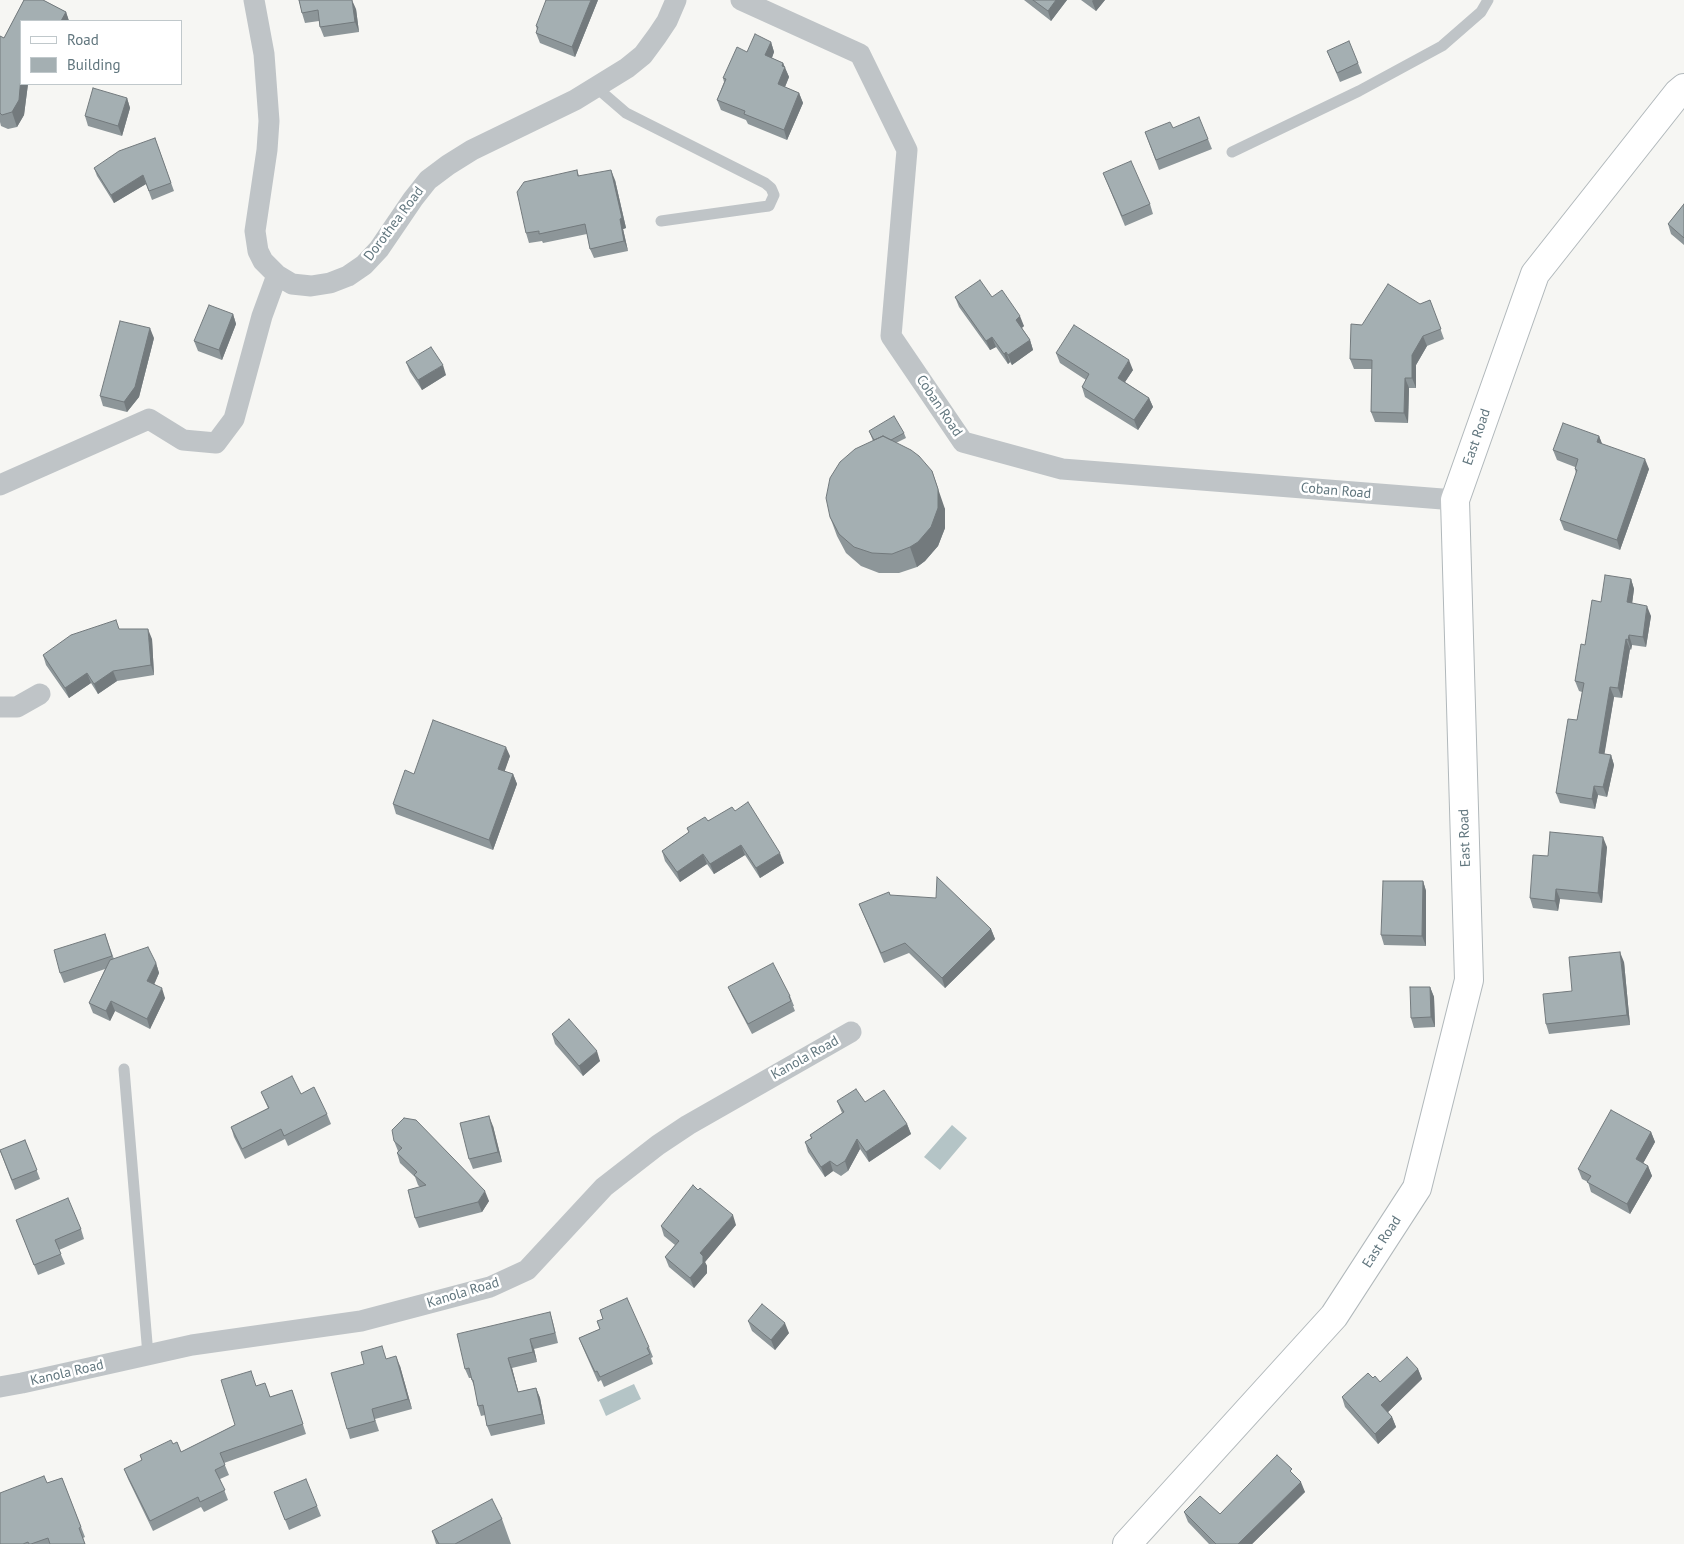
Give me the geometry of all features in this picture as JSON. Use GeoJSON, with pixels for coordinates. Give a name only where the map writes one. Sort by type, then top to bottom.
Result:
{"type":"FeatureCollection","features":[{"type":"Feature","properties":{"kind":"street","name":"Dorothea Road"},"geometry":{"type":"LineString","coordinates":[[254,0],[264,54],[269,121],[267,150],[255,231],[258,251],[263,261],[277,275],[292,284],[311,286],[330,283],[348,276],[364,265],[379,249],[412,199],[428,180],[472,150],[597,88],[627,68],[643,55],[667,21],[676,0]]}},
{"type":"Feature","properties":{"kind":"street","name":"Coban Road"},"geometry":{"type":"LineString","coordinates":[[741,0],[860,54],[908,150],[890,336],[963,442],[1062,469],[1455,500]]}},
{"type":"Feature","properties":{"kind":"street","name":"East Road"},"geometry":{"type":"LineString","coordinates":[[1127,1544],[1334,1316],[1417,1188],[1469,980],[1455,500],[1535,274],[1678,93],[1684,88]]}},
{"type":"Feature","properties":{"kind":"street"},"geometry":{"type":"LineString","coordinates":[[0,485],[149,419],[183,440],[216,443],[234,418],[262,316],[277,275]]}},
{"type":"Feature","properties":{"kind":"street"},"geometry":{"type":"LineString","coordinates":[[0,707],[17,707],[40,694]]}},
{"type":"Feature","properties":{"kind":"street","name":"Kanola Road"},"geometry":{"type":"LineString","coordinates":[[0,1387],[148,1354],[227,1339],[361,1321],[490,1287],[527,1270],[604,1187],[658,1145],[704,1115],[851,1032]]}},
{"type":"Feature","properties":{"kind":"lane"},"geometry":{"type":"LineString","coordinates":[[1232,152],[1359,91],[1442,46],[1481,12],[1488,0]]}},
{"type":"Feature","properties":{"kind":"lane"},"geometry":{"type":"LineString","coordinates":[[597,88],[626,113],[765,183],[771,188],[774,195],[769,206],[661,221]]}},
{"type":"Feature","properties":{"kind":"lane"},"geometry":{"type":"LineString","coordinates":[[124,1069],[148,1354]]}},
{"type":"Feature","properties":{"kind":"shaded area"},"geometry":{"type":"Polygon","coordinates":[[[952,1125],[967,1138],[940,1170],[924,1157],[952,1125]]]}},
{"type":"Feature","properties":{"kind":"shaded area"},"geometry":{"type":"Polygon","coordinates":[[[634,1384],[641,1399],[606,1416],[599,1400],[634,1384]]]}},
{"type":"Feature","properties":{"kind":"building"},"geometry":{"type":"Polygon","coordinates":[[[24,0],[43,0],[66,12],[62,20],[20,20],[19,100],[12,112],[2,115],[0,113],[0,36],[4,38],[24,0]]]}},
{"type":"Feature","properties":{"kind":"building"},"geometry":{"type":"Polygon","coordinates":[[[299,0],[352,0],[355,22],[320,27],[318,10],[302,13],[299,0]]]}},
{"type":"Feature","properties":{"kind":"building"},"geometry":{"type":"Polygon","coordinates":[[[546,0],[591,0],[572,47],[536,33],[538,27],[536,26],[546,0]]]}},
{"type":"Feature","properties":{"kind":"building"},"geometry":{"type":"Polygon","coordinates":[[[1033,0],[1056,0],[1048,11],[1033,0]]]}},
{"type":"Feature","properties":{"kind":"building"},"geometry":{"type":"Polygon","coordinates":[[[755,34],[771,42],[765,55],[783,63],[782,66],[785,67],[778,84],[799,93],[784,130],[744,114],[745,111],[717,100],[726,79],[723,78],[737,47],[747,52],[755,34]]]}},
{"type":"Feature","properties":{"kind":"building"},"geometry":{"type":"Polygon","coordinates":[[[1349,41],[1358,63],[1337,73],[1327,51],[1349,41]]]}},
{"type":"Feature","properties":{"kind":"building"},"geometry":{"type":"Polygon","coordinates":[[[93,88],[127,98],[118,126],[85,116],[93,88]]]}},
{"type":"Feature","properties":{"kind":"building"},"geometry":{"type":"Polygon","coordinates":[[[1199,117],[1208,139],[1156,160],[1145,132],[1170,122],[1173,128],[1199,117]]]}},
{"type":"Feature","properties":{"kind":"building"},"geometry":{"type":"Polygon","coordinates":[[[155,138],[171,183],[149,191],[143,175],[111,195],[94,168],[119,151],[155,138]]]}},
{"type":"Feature","properties":{"kind":"building"},"geometry":{"type":"Polygon","coordinates":[[[1131,161],[1150,204],[1122,216],[1103,173],[1131,161]]]}},
{"type":"Feature","properties":{"kind":"building"},"geometry":{"type":"Polygon","coordinates":[[[577,170],[578,176],[611,170],[622,218],[620,219],[624,241],[590,249],[585,224],[539,234],[539,231],[526,233],[517,192],[524,182],[577,170]]]}},
{"type":"Feature","properties":{"kind":"building"},"geometry":{"type":"Polygon","coordinates":[[[1684,204],[1684,238],[1668,224],[1684,204]]]}},
{"type":"Feature","properties":{"kind":"building"},"geometry":{"type":"Polygon","coordinates":[[[980,280],[992,297],[1002,290],[1020,316],[1016,320],[1030,340],[1008,355],[1006,352],[1004,354],[992,337],[986,341],[955,297],[980,280]]]}},
{"type":"Feature","properties":{"kind":"building"},"geometry":{"type":"Polygon","coordinates":[[[1388,284],[1420,304],[1430,300],[1441,329],[1423,336],[1412,355],[1412,378],[1405,378],[1404,413],[1371,412],[1372,360],[1350,359],[1351,324],[1362,325],[1388,284]]]}},
{"type":"Feature","properties":{"kind":"building"},"geometry":{"type":"Polygon","coordinates":[[[209,305],[233,314],[219,350],[194,341],[209,305]]]}},
{"type":"Feature","properties":{"kind":"building"},"geometry":{"type":"Polygon","coordinates":[[[120,321],[150,328],[135,387],[124,402],[100,396],[120,321]]]}},
{"type":"Feature","properties":{"kind":"building"},"geometry":{"type":"Polygon","coordinates":[[[1074,325],[1129,360],[1118,378],[1149,398],[1134,420],[1082,387],[1089,374],[1056,353],[1074,325]]]}},
{"type":"Feature","properties":{"kind":"building"},"geometry":{"type":"Polygon","coordinates":[[[431,347],[443,365],[418,380],[406,362],[431,347]]]}},
{"type":"Feature","properties":{"kind":"building"},"geometry":{"type":"Polygon","coordinates":[[[894,416],[904,433],[891,440],[883,436],[874,440],[869,431],[894,416]]]}},
{"type":"Feature","properties":{"kind":"building"},"geometry":{"type":"Polygon","coordinates":[[[1563,423],[1599,436],[1597,442],[1645,459],[1617,540],[1560,520],[1577,470],[1575,469],[1578,459],[1553,450],[1563,423]]]}},
{"type":"Feature","properties":{"kind":"building"},"geometry":{"type":"Polygon","coordinates":[[[883,436],[919,456],[932,471],[938,489],[938,508],[931,527],[918,542],[892,554],[872,553],[854,547],[839,534],[830,517],[826,498],[830,478],[840,462],[855,449],[883,436]]]}},
{"type":"Feature","properties":{"kind":"building"},"geometry":{"type":"Polygon","coordinates":[[[1605,575],[1631,579],[1627,602],[1647,606],[1643,637],[1629,635],[1628,640],[1626,639],[1618,688],[1610,687],[1599,753],[1611,755],[1603,787],[1594,786],[1592,799],[1556,793],[1568,719],[1577,720],[1584,683],[1575,681],[1581,644],[1585,645],[1592,600],[1601,602],[1605,575]]]}},
{"type":"Feature","properties":{"kind":"building"},"geometry":{"type":"Polygon","coordinates":[[[116,620],[119,629],[148,629],[151,665],[113,671],[94,684],[87,673],[65,688],[43,655],[71,635],[116,620]]]}},
{"type":"Feature","properties":{"kind":"building"},"geometry":{"type":"Polygon","coordinates":[[[433,720],[506,747],[498,769],[513,774],[489,840],[393,804],[405,770],[414,774],[433,720]]]}},
{"type":"Feature","properties":{"kind":"building"},"geometry":{"type":"Polygon","coordinates":[[[748,802],[780,853],[756,868],[741,845],[710,864],[703,854],[677,872],[662,851],[689,832],[687,828],[705,817],[708,821],[732,807],[735,811],[748,802]]]}},
{"type":"Feature","properties":{"kind":"building"},"geometry":{"type":"Polygon","coordinates":[[[1550,832],[1603,837],[1598,893],[1556,889],[1555,901],[1530,898],[1533,855],[1548,856],[1550,832]]]}},
{"type":"Feature","properties":{"kind":"building"},"geometry":{"type":"Polygon","coordinates":[[[937,877],[991,929],[942,978],[905,943],[881,953],[859,904],[889,892],[890,895],[936,898],[937,877]]]}},
{"type":"Feature","properties":{"kind":"building"},"geometry":{"type":"Polygon","coordinates":[[[1383,881],[1423,881],[1422,936],[1381,935],[1383,881]]]}},
{"type":"Feature","properties":{"kind":"building"},"geometry":{"type":"Polygon","coordinates":[[[105,934],[112,956],[60,973],[54,950],[105,934]]]}},
{"type":"Feature","properties":{"kind":"building"},"geometry":{"type":"Polygon","coordinates":[[[148,947],[156,963],[147,981],[162,988],[147,1019],[111,1001],[106,1011],[89,1003],[110,960],[148,947]]]}},
{"type":"Feature","properties":{"kind":"building"},"geometry":{"type":"Polygon","coordinates":[[[1620,952],[1627,1015],[1546,1024],[1543,994],[1572,991],[1569,957],[1620,952]]]}},
{"type":"Feature","properties":{"kind":"building"},"geometry":{"type":"Polygon","coordinates":[[[773,963],[791,1001],[748,1024],[728,987],[773,963]]]}},
{"type":"Feature","properties":{"kind":"building"},"geometry":{"type":"Polygon","coordinates":[[[1410,987],[1430,987],[1431,1017],[1411,1018],[1410,987]]]}},
{"type":"Feature","properties":{"kind":"building"},"geometry":{"type":"Polygon","coordinates":[[[569,1019],[597,1051],[579,1066],[552,1034],[569,1019]]]}},
{"type":"Feature","properties":{"kind":"building"},"geometry":{"type":"Polygon","coordinates":[[[292,1076],[301,1094],[314,1087],[327,1114],[284,1136],[281,1129],[242,1149],[231,1127],[269,1108],[261,1092],[292,1076]]]}},
{"type":"Feature","properties":{"kind":"building"},"geometry":{"type":"Polygon","coordinates":[[[856,1089],[865,1102],[884,1090],[907,1124],[866,1152],[857,1139],[845,1161],[837,1166],[830,1161],[821,1167],[805,1142],[812,1138],[810,1135],[844,1112],[837,1101],[856,1089]]]}},
{"type":"Feature","properties":{"kind":"building"},"geometry":{"type":"Polygon","coordinates":[[[1611,1110],[1651,1132],[1636,1159],[1648,1166],[1627,1204],[1587,1182],[1591,1176],[1578,1169],[1611,1110]]]}},
{"type":"Feature","properties":{"kind":"building"},"geometry":{"type":"Polygon","coordinates":[[[489,1116],[498,1152],[469,1159],[460,1123],[489,1116]]]}},
{"type":"Feature","properties":{"kind":"building"},"geometry":{"type":"Polygon","coordinates":[[[404,1118],[416,1120],[485,1191],[478,1202],[415,1218],[408,1190],[426,1185],[414,1175],[417,1172],[397,1153],[402,1148],[394,1141],[392,1130],[404,1118]]]}},
{"type":"Feature","properties":{"kind":"building"},"geometry":{"type":"Polygon","coordinates":[[[25,1140],[37,1170],[12,1180],[0,1150],[25,1140]]]}},
{"type":"Feature","properties":{"kind":"building"},"geometry":{"type":"Polygon","coordinates":[[[693,1185],[698,1190],[700,1188],[733,1215],[700,1253],[703,1256],[703,1263],[690,1278],[665,1257],[679,1241],[661,1226],[693,1185]]]}},
{"type":"Feature","properties":{"kind":"building"},"geometry":{"type":"Polygon","coordinates":[[[68,1198],[81,1229],[55,1240],[61,1254],[34,1265],[16,1220],[68,1198]]]}},
{"type":"Feature","properties":{"kind":"building"},"geometry":{"type":"Polygon","coordinates":[[[627,1298],[649,1347],[647,1348],[650,1354],[600,1377],[597,1371],[595,1372],[579,1338],[600,1329],[597,1321],[603,1319],[600,1310],[627,1298]]]}},
{"type":"Feature","properties":{"kind":"building"},"geometry":{"type":"Polygon","coordinates":[[[762,1304],[785,1323],[771,1340],[748,1321],[762,1304]]]}},
{"type":"Feature","properties":{"kind":"building"},"geometry":{"type":"Polygon","coordinates":[[[550,1312],[555,1333],[530,1339],[533,1352],[508,1358],[518,1392],[536,1388],[542,1414],[487,1426],[483,1405],[478,1406],[469,1368],[465,1369],[457,1334],[550,1312]]]}},
{"type":"Feature","properties":{"kind":"building"},"geometry":{"type":"Polygon","coordinates":[[[382,1346],[386,1359],[396,1356],[408,1399],[372,1409],[375,1421],[347,1429],[331,1373],[364,1364],[361,1352],[382,1346]]]}},
{"type":"Feature","properties":{"kind":"building"},"geometry":{"type":"Polygon","coordinates":[[[1407,1357],[1418,1369],[1381,1405],[1392,1417],[1375,1434],[1342,1397],[1368,1373],[1373,1378],[1375,1376],[1380,1382],[1407,1357]]]}},
{"type":"Feature","properties":{"kind":"building"},"geometry":{"type":"Polygon","coordinates":[[[251,1371],[256,1386],[265,1383],[270,1397],[292,1390],[303,1424],[220,1453],[225,1465],[215,1470],[225,1490],[200,1502],[198,1497],[150,1521],[124,1469],[142,1460],[140,1455],[171,1440],[173,1444],[177,1442],[181,1452],[235,1425],[221,1380],[251,1371]]]}},
{"type":"Feature","properties":{"kind":"building"},"geometry":{"type":"Polygon","coordinates":[[[1277,1455],[1292,1469],[1290,1471],[1301,1482],[1238,1544],[1216,1544],[1184,1512],[1200,1496],[1220,1514],[1277,1455]]]}},
{"type":"Feature","properties":{"kind":"building"},"geometry":{"type":"Polygon","coordinates":[[[44,1476],[47,1483],[62,1478],[81,1527],[79,1528],[85,1544],[50,1544],[48,1538],[31,1544],[28,1542],[23,1544],[0,1544],[0,1493],[44,1476]]]}},
{"type":"Feature","properties":{"kind":"building"},"geometry":{"type":"Polygon","coordinates":[[[306,1479],[317,1506],[285,1520],[274,1492],[306,1479]]]}},
{"type":"Feature","properties":{"kind":"building"},"geometry":{"type":"Polygon","coordinates":[[[492,1499],[502,1519],[455,1544],[439,1544],[432,1531],[492,1499]]]}}]}
